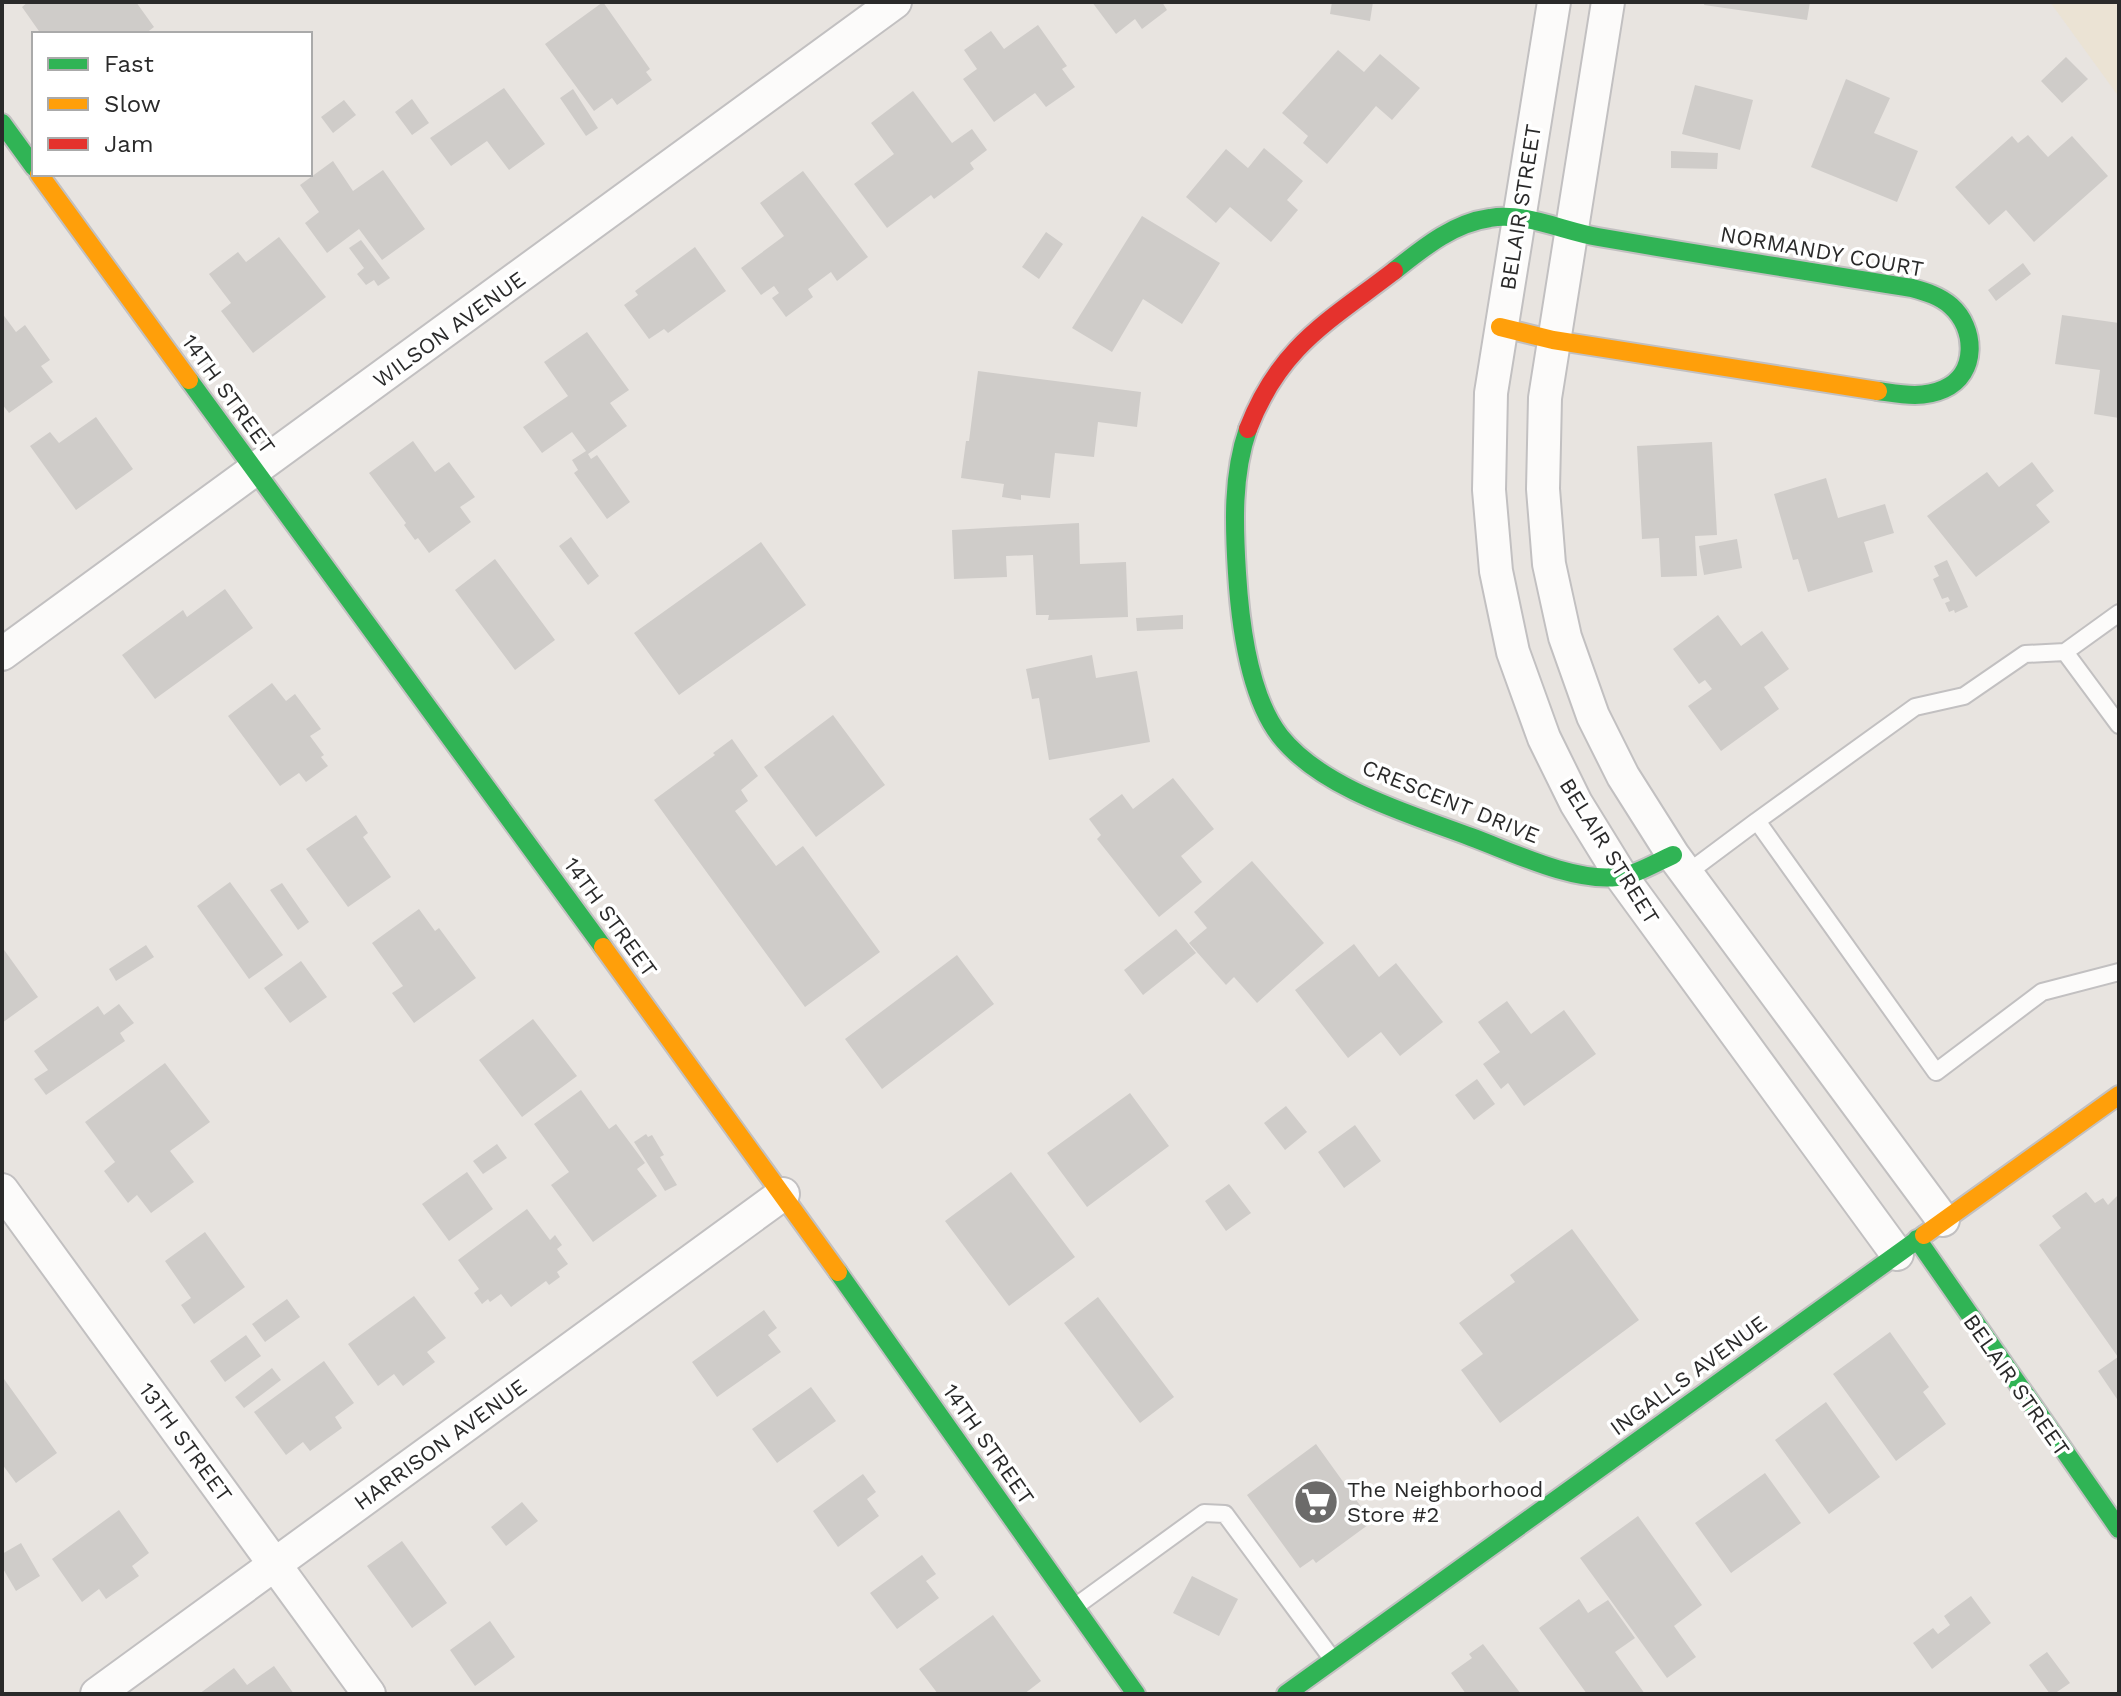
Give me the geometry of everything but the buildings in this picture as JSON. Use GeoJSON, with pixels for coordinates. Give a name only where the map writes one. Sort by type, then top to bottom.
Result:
{"type":"FeatureCollection","features":[{"type":"Feature","properties":{"kind":"street","name":"WILSON AVENUE"},"geometry":{"type":"LineString","coordinates":[[2,654],[895,2]]}},
{"type":"Feature","properties":{"kind":"street","name":"BELAIR STREET"},"geometry":{"type":"LineString","coordinates":[[1554,2],[1491,393],[1489,490],[1496,571],[1513,652],[1544,738],[1576,803],[1621,876],[1907,1247],[1948,1287],[2119,1529]]}},
{"type":"Feature","properties":{"kind":"street"},"geometry":{"type":"LineString","coordinates":[[1608,2],[1545,398],[1543,489],[1549,564],[1565,637],[1593,716],[1617,764],[1679,865],[1943,1220]]}},
{"type":"Feature","properties":{"kind":"street"},"geometry":{"type":"LineString","coordinates":[[2,123],[32,164]]}},
{"type":"Feature","properties":{"kind":"street","name":"14TH STREET"},"geometry":{"type":"LineString","coordinates":[[40,176],[783,1194],[1136,1694]]}},
{"type":"Feature","properties":{"kind":"street","name":"CRESCENT DRIVE"},"geometry":{"type":"LineString","coordinates":[[1571,232],[1519,219],[1488,217],[1453,229],[1322,325],[1286,358],[1264,394],[1246,435],[1239,466],[1236,538],[1238,592],[1248,661],[1259,702],[1279,735],[1306,761],[1349,787],[1436,825],[1541,862],[1606,877],[1679,865]]}},
{"type":"Feature","properties":{"kind":"street","name":"NORMANDY COURT"},"geometry":{"type":"LineString","coordinates":[[1500,327],[1553,340],[1911,396],[1938,392],[1965,371],[1971,352],[1968,329],[1958,312],[1941,298],[1912,288],[1571,232]]}},
{"type":"Feature","properties":{"kind":"street","name":"INGALLS AVENUE"},"geometry":{"type":"LineString","coordinates":[[1286,1694],[2119,1095]]}},
{"type":"Feature","properties":{"kind":"street","name":"13TH STREET"},"geometry":{"type":"LineString","coordinates":[[2,1190],[369,1694]]}},
{"type":"Feature","properties":{"kind":"street","name":"HARRISON AVENUE"},"geometry":{"type":"LineString","coordinates":[[97,1694],[783,1194]]}},
{"type":"Feature","properties":{"kind":"lane"},"geometry":{"type":"LineString","coordinates":[[1679,865],[1757,821],[1915,707],[1964,696],[2025,654],[2065,652],[2119,613]]}},
{"type":"Feature","properties":{"kind":"lane"},"geometry":{"type":"LineString","coordinates":[[2065,652],[2119,725]]}},
{"type":"Feature","properties":{"kind":"lane"},"geometry":{"type":"LineString","coordinates":[[1757,821],[1936,1072],[2042,992],[2119,972]]}},
{"type":"Feature","properties":{"kind":"lane"},"geometry":{"type":"LineString","coordinates":[[1075,1607],[1204,1513],[1225,1514],[1333,1660]]}},
{"type":"Feature","properties":{"kind":"shaded area"},"geometry":{"type":"Polygon","coordinates":[[[2050,2],[2119,2],[2119,97],[2050,2]]]}},
{"type":"Feature","properties":{"kind":"traffic: fast"},"geometry":{"type":"LineString","coordinates":[[2,123],[32,164]]}},
{"type":"Feature","properties":{"kind":"traffic: fast"},"geometry":{"type":"LineString","coordinates":[[1394,271],[1439,238],[1463,225],[1503,217],[1544,223],[1598,237],[1912,288],[1947,303],[1959,315],[1969,338],[1968,362],[1963,373],[1944,389],[1928,394],[1878,391]]}},
{"type":"Feature","properties":{"kind":"traffic: fast"},"geometry":{"type":"LineString","coordinates":[[189,380],[603,947]]}},
{"type":"Feature","properties":{"kind":"traffic: fast"},"geometry":{"type":"LineString","coordinates":[[1248,429],[1239,464],[1235,519],[1238,592],[1244,636],[1254,680],[1269,720],[1298,755],[1319,771],[1368,798],[1562,870],[1581,875],[1617,877],[1673,855]]}},
{"type":"Feature","properties":{"kind":"traffic: fast"},"geometry":{"type":"LineString","coordinates":[[1286,1694],[1924,1235]]}},
{"type":"Feature","properties":{"kind":"traffic: fast"},"geometry":{"type":"LineString","coordinates":[[1917,1239],[2119,1529]]}},
{"type":"Feature","properties":{"kind":"traffic: fast"},"geometry":{"type":"LineString","coordinates":[[838,1272],[1136,1694]]}},
{"type":"Feature","properties":{"kind":"traffic: slow"},"geometry":{"type":"LineString","coordinates":[[40,176],[189,380]]}},
{"type":"Feature","properties":{"kind":"traffic: slow"},"geometry":{"type":"LineString","coordinates":[[1500,327],[1553,340],[1878,391]]}},
{"type":"Feature","properties":{"kind":"traffic: slow"},"geometry":{"type":"LineString","coordinates":[[603,947],[838,1272]]}},
{"type":"Feature","properties":{"kind":"traffic: slow"},"geometry":{"type":"LineString","coordinates":[[1924,1235],[2119,1095]]}},
{"type":"Feature","properties":{"kind":"traffic: jam"},"geometry":{"type":"LineString","coordinates":[[1248,429],[1275,376],[1291,356],[1327,322],[1394,271]]}},
{"type":"Feature","properties":{"kind":"place","name":"The Neighborhood Store #2"},"geometry":{"type":"Point","coordinates":[1316,1502]}}]}
